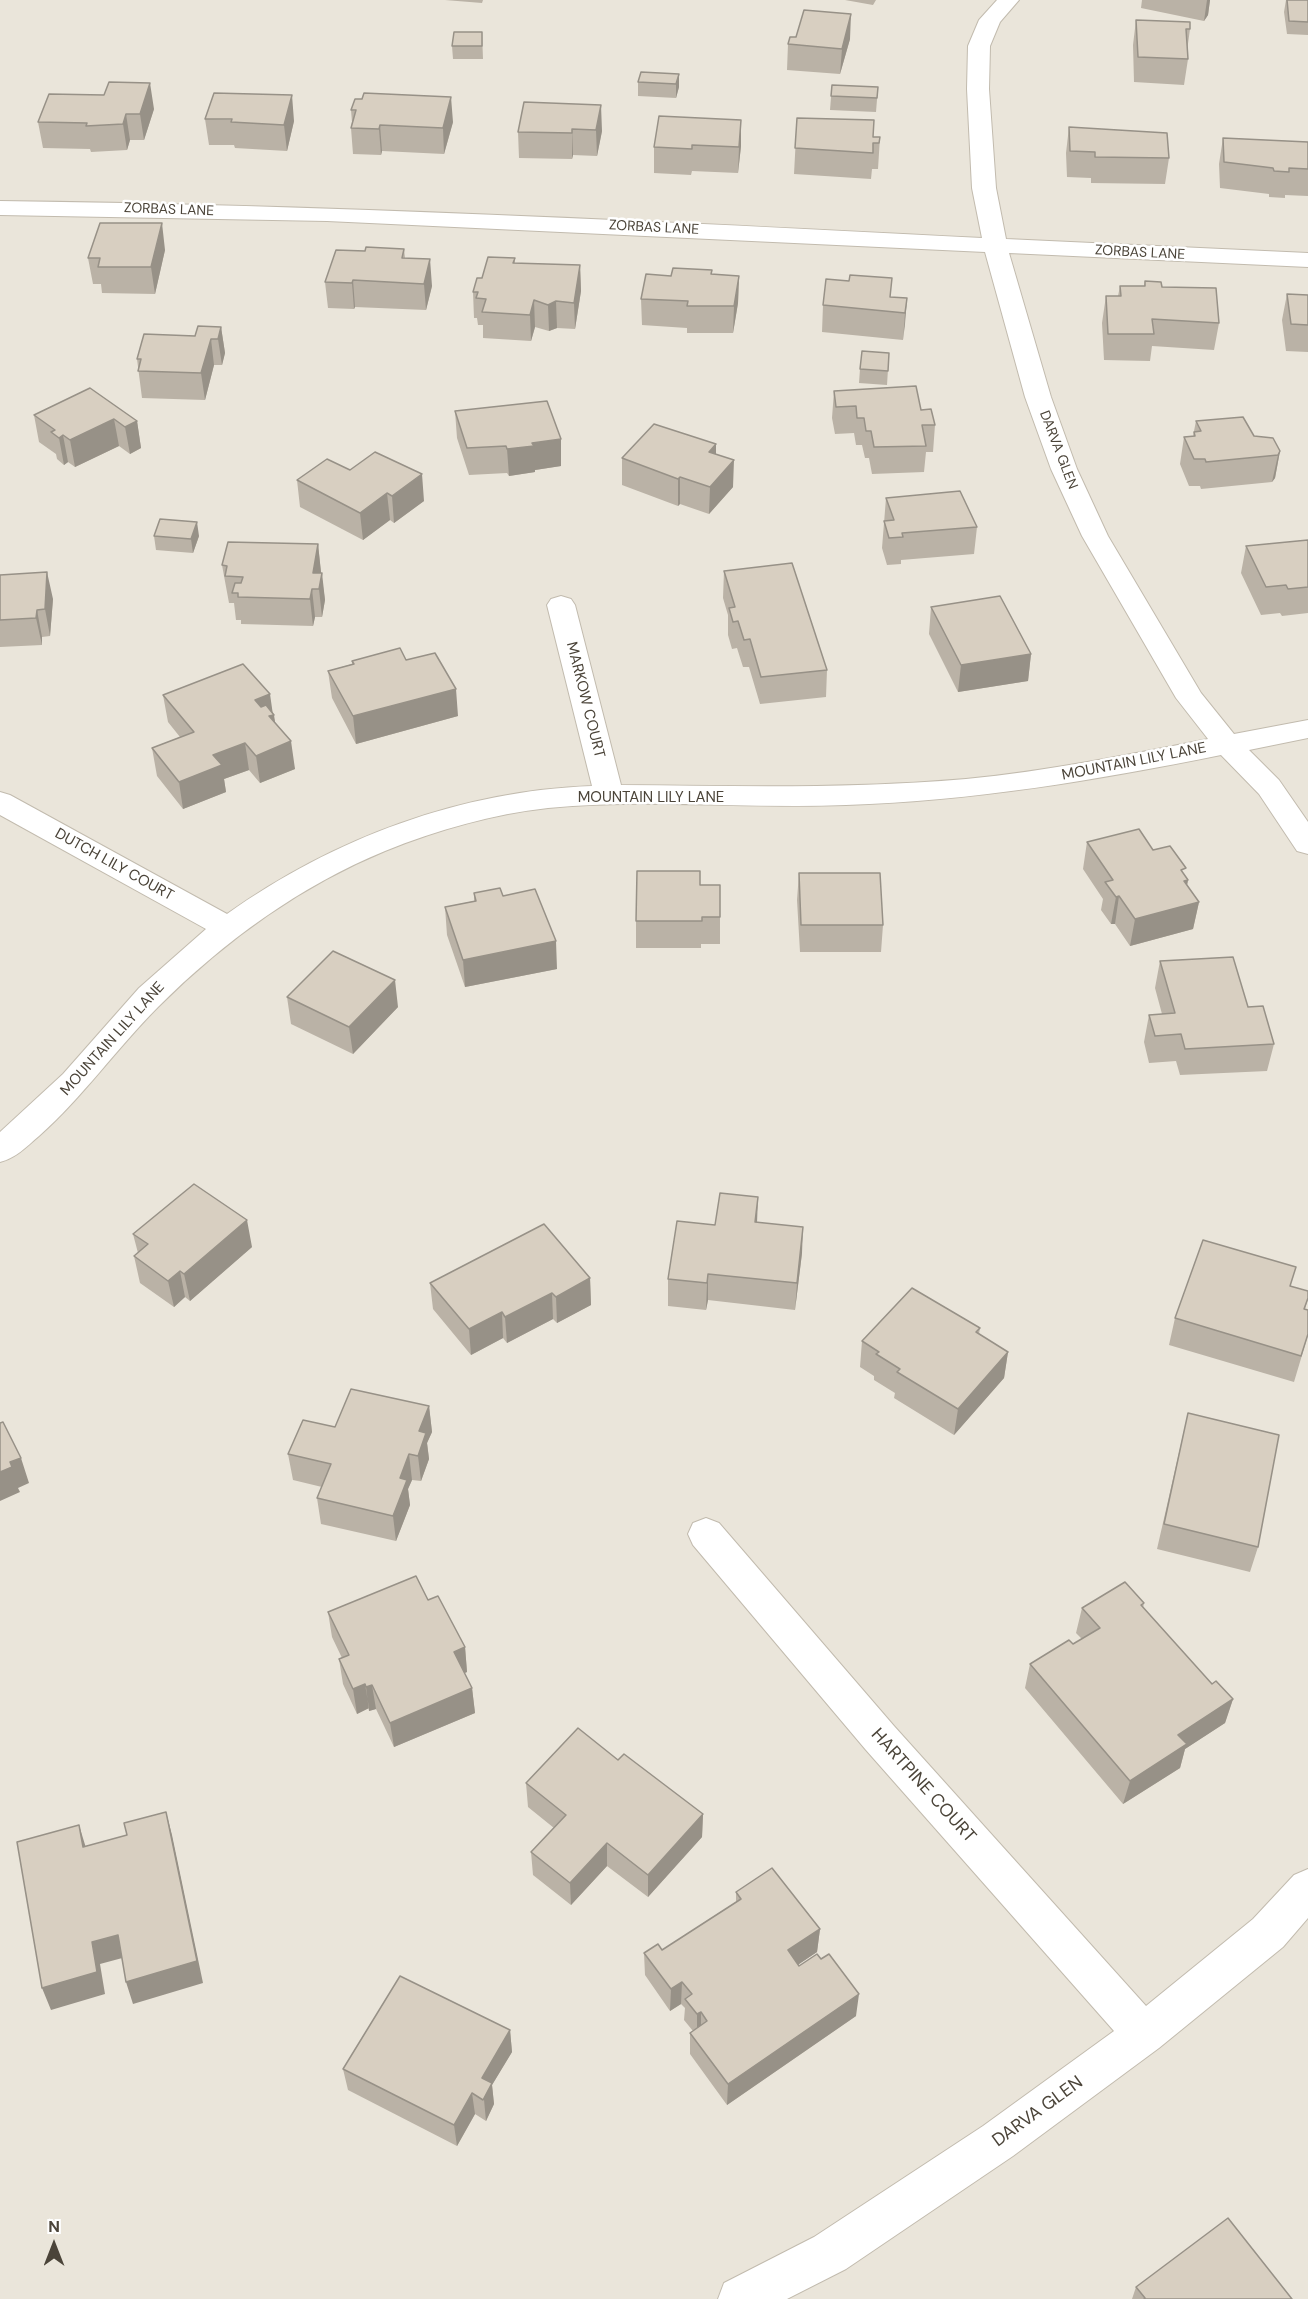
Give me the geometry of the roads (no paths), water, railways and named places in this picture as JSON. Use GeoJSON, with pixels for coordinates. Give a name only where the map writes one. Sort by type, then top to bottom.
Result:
{"type":"FeatureCollection","features":[{"type":"Feature","properties":{"kind":"street","name":"DARVA GLEN"},"geometry":{"type":"LineString","coordinates":[[1008,0],[990,20],[979,46],[978,89],[984,188],[995,245],[1038,398],[1073,488],[1095,536],[1190,698],[1227,744],[1269,787],[1308,844]]}},
{"type":"Feature","properties":{"kind":"street","name":"ZORBAS LANE"},"geometry":{"type":"LineString","coordinates":[[0,208],[118,208],[435,217],[1308,260]]}},
{"type":"Feature","properties":{"kind":"street","name":"MARKOW COURT"},"geometry":{"type":"LineString","coordinates":[[561,605],[609,795]]}},
{"type":"Feature","properties":{"kind":"street","name":"MOUNTAIN LILY LANE"},"geometry":{"type":"LineString","coordinates":[[0,1150],[40,1118],[85,1072],[147,998],[228,928],[294,884],[372,845],[441,820],[524,802],[609,795],[762,798],[917,792],[1008,785],[1308,729]]}},
{"type":"Feature","properties":{"kind":"street","name":"DUTCH LILY COURT"},"geometry":{"type":"LineString","coordinates":[[0,802],[228,928]]}},
{"type":"Feature","properties":{"kind":"street","name":"HARTPINE COURT"},"geometry":{"type":"LineString","coordinates":[[706,1534],[880,1738],[1144,2034]]}},
{"type":"Feature","properties":{"kind":"street","name":"DARVA GLEN"},"geometry":{"type":"LineString","coordinates":[[740,2299],[830,2253],[998,2141],[1144,2034],[1268,1933],[1308,1888]]}}]}
